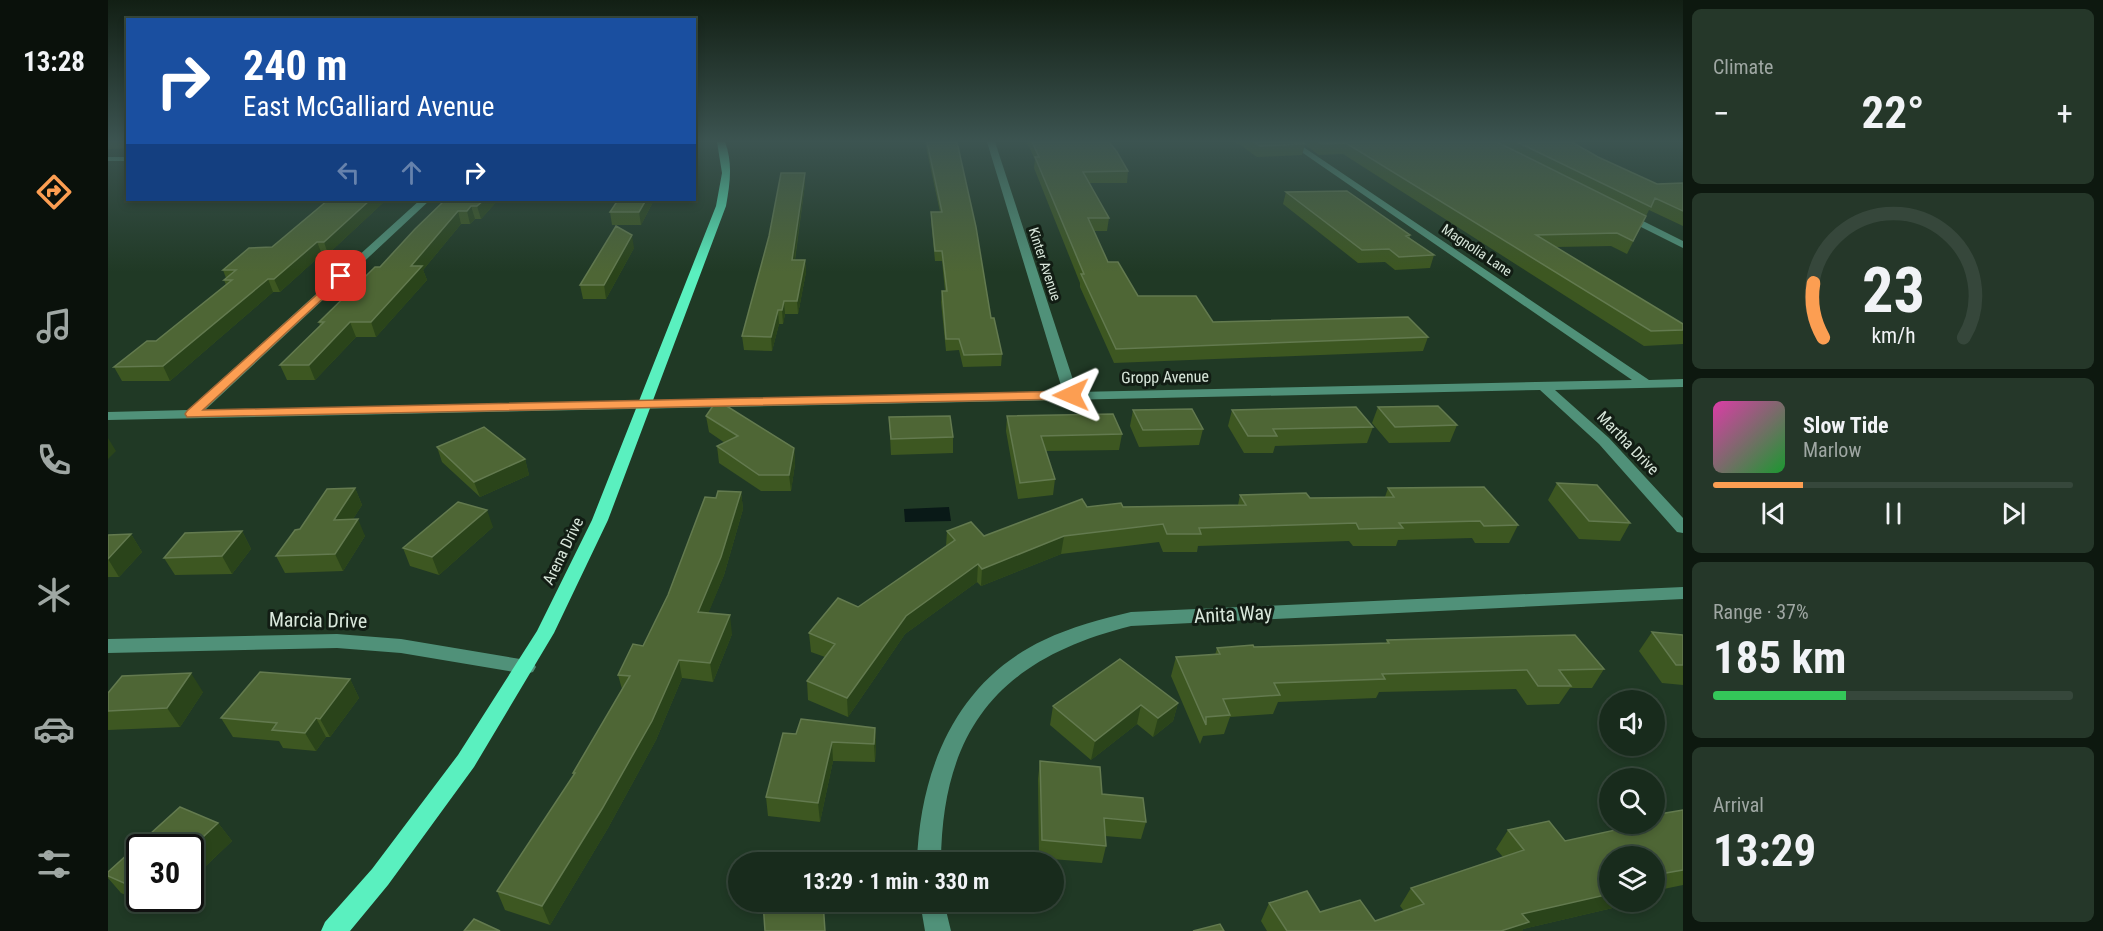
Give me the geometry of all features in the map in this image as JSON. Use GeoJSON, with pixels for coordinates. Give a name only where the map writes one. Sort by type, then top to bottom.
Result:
{"type":"FeatureCollection","features":[{"type":"Feature","properties":{"kind":"main road","name":"Arena Drive"},"geometry":{"type":"LineString","coordinates":[[334,931],[380,877],[466,761],[526,667],[600,520],[721,206],[725,185]]}},
{"type":"Feature","properties":{"kind":"street","name":"Kinter Avenue"},"geometry":{"type":"LineString","coordinates":[[1005,185],[1071,395]]}},
{"type":"Feature","properties":{"kind":"street","name":"Magnolia Lane"},"geometry":{"type":"LineString","coordinates":[[1356,185],[1646,383]]}},
{"type":"Feature","properties":{"kind":"street"},"geometry":{"type":"LineString","coordinates":[[192,414],[424,201]]}},
{"type":"Feature","properties":{"kind":"street"},"geometry":{"type":"LineString","coordinates":[[1611,209],[1683,245]]}},
{"type":"Feature","properties":{"kind":"street","name":"Gropp Avenue"},"geometry":{"type":"LineString","coordinates":[[108,416],[1683,383]]}},
{"type":"Feature","properties":{"kind":"street","name":"Martha Drive"},"geometry":{"type":"LineString","coordinates":[[1543,386],[1604,441],[1683,528]]}},
{"type":"Feature","properties":{"kind":"street","name":"Anita Way"},"geometry":{"type":"LineString","coordinates":[[929,852],[928,836],[937,781],[956,735],[981,699],[1011,670],[1046,647],[1085,630],[1131,619],[1683,593]]}},
{"type":"Feature","properties":{"kind":"street","name":"Marcia Drive"},"geometry":{"type":"LineString","coordinates":[[108,646],[338,641],[401,645],[526,667]]}},
{"type":"Feature","properties":{"kind":"street"},"geometry":{"type":"LineString","coordinates":[[934,912],[939,931]]}},
{"type":"Feature","properties":{"kind":"shaded area"},"geometry":{"type":"Polygon","coordinates":[[[949,507],[951,521],[905,522],[904,509],[949,507]]]}},
{"type":"Feature","properties":{"kind":"building"},"geometry":{"type":"Polygon","coordinates":[[[779,185],[803,185],[792,260],[805,260],[797,301],[784,301],[782,310],[778,310],[771,337],[742,336],[769,236],[779,185]]]}},
{"type":"Feature","properties":{"kind":"building"},"geometry":{"type":"Polygon","coordinates":[[[936,185],[967,185],[991,318],[994,318],[1002,354],[964,355],[959,339],[946,339],[942,291],[947,291],[942,251],[935,251],[931,212],[942,212],[936,185]]]}},
{"type":"Feature","properties":{"kind":"building"},"geometry":{"type":"Polygon","coordinates":[[[1047,185],[1091,185],[1109,218],[1088,218],[1108,262],[1118,262],[1138,296],[1196,296],[1213,322],[1408,317],[1428,337],[1116,349],[1081,274],[1084,274],[1047,185]]]}},
{"type":"Feature","properties":{"kind":"building"},"geometry":{"type":"Polygon","coordinates":[[[1415,185],[1584,185],[1646,216],[1633,241],[1617,233],[1536,235],[1683,324],[1683,330],[1651,331],[1415,185]]]}},
{"type":"Feature","properties":{"kind":"building"},"geometry":{"type":"Polygon","coordinates":[[[1607,185],[1683,185],[1683,211],[1655,198],[1651,207],[1607,185]]]}},
{"type":"Feature","properties":{"kind":"building"},"geometry":{"type":"Polygon","coordinates":[[[1347,191],[1410,235],[1406,236],[1434,255],[1399,257],[1389,249],[1362,250],[1286,192],[1347,191]]]}},
{"type":"Feature","properties":{"kind":"building"},"geometry":{"type":"Polygon","coordinates":[[[327,201],[369,201],[324,242],[317,242],[274,279],[268,279],[163,366],[114,367],[147,341],[156,341],[232,280],[224,280],[236,270],[223,270],[249,248],[272,247],[327,201]]]}},
{"type":"Feature","properties":{"kind":"building"},"geometry":{"type":"Polygon","coordinates":[[[444,201],[483,201],[477,206],[471,206],[467,211],[458,211],[411,266],[422,266],[371,322],[350,322],[309,365],[280,365],[324,322],[319,322],[375,267],[380,267],[444,201]]]}},
{"type":"Feature","properties":{"kind":"building"},"geometry":{"type":"Polygon","coordinates":[[[617,201],[645,201],[639,212],[610,212],[617,201]]]}},
{"type":"Feature","properties":{"kind":"building"},"geometry":{"type":"Polygon","coordinates":[[[616,226],[632,235],[604,285],[580,285],[616,226]]]}},
{"type":"Feature","properties":{"kind":"building"},"geometry":{"type":"Polygon","coordinates":[[[717,400],[794,448],[789,475],[759,475],[717,446],[738,436],[706,416],[717,400]]]}},
{"type":"Feature","properties":{"kind":"building"},"geometry":{"type":"Polygon","coordinates":[[[1438,406],[1457,425],[1395,427],[1378,407],[1438,406]]]}},
{"type":"Feature","properties":{"kind":"building"},"geometry":{"type":"Polygon","coordinates":[[[1356,407],[1373,427],[1273,429],[1277,436],[1248,436],[1232,410],[1356,407]]]}},
{"type":"Feature","properties":{"kind":"building"},"geometry":{"type":"Polygon","coordinates":[[[1192,409],[1203,429],[1143,430],[1133,410],[1192,409]]]}},
{"type":"Feature","properties":{"kind":"building"},"geometry":{"type":"Polygon","coordinates":[[[1113,414],[1122,434],[1041,436],[1055,479],[1020,483],[1007,416],[1113,414]]]}},
{"type":"Feature","properties":{"kind":"building"},"geometry":{"type":"Polygon","coordinates":[[[950,416],[953,437],[891,439],[889,417],[950,416]]]}},
{"type":"Feature","properties":{"kind":"building"},"geometry":{"type":"Polygon","coordinates":[[[484,427],[525,459],[474,482],[437,447],[484,427]]]}},
{"type":"Feature","properties":{"kind":"building"},"geometry":{"type":"Polygon","coordinates":[[[1557,483],[1597,485],[1630,523],[1589,521],[1557,483]]]}},
{"type":"Feature","properties":{"kind":"building"},"geometry":{"type":"Polygon","coordinates":[[[1484,487],[1518,525],[1484,526],[1480,521],[1399,523],[1403,528],[1359,529],[1356,523],[1199,528],[1201,534],[1167,534],[1163,524],[1064,536],[982,569],[978,564],[906,616],[847,698],[807,681],[835,644],[809,633],[838,598],[858,607],[955,540],[947,531],[971,522],[984,536],[1082,499],[1087,507],[1121,503],[1123,507],[1246,505],[1240,495],[1306,493],[1310,498],[1394,497],[1388,488],[1484,487]]]}},
{"type":"Feature","properties":{"kind":"building"},"geometry":{"type":"Polygon","coordinates":[[[355,488],[334,520],[358,519],[335,554],[276,556],[295,530],[300,529],[327,489],[355,488]]]}},
{"type":"Feature","properties":{"kind":"building"},"geometry":{"type":"Polygon","coordinates":[[[718,491],[741,492],[721,557],[698,612],[730,615],[710,663],[679,660],[652,721],[602,809],[542,906],[497,891],[575,773],[573,773],[630,676],[618,675],[633,644],[643,646],[668,595],[705,497],[716,498],[718,491]]]}},
{"type":"Feature","properties":{"kind":"building"},"geometry":{"type":"Polygon","coordinates":[[[458,502],[487,510],[432,557],[403,548],[458,502]]]}},
{"type":"Feature","properties":{"kind":"building"},"geometry":{"type":"Polygon","coordinates":[[[242,531],[222,556],[164,558],[185,533],[242,531]]]}},
{"type":"Feature","properties":{"kind":"building"},"geometry":{"type":"Polygon","coordinates":[[[131,534],[108,559],[108,535],[131,534]]]}},
{"type":"Feature","properties":{"kind":"building"},"geometry":{"type":"Polygon","coordinates":[[[1652,632],[1683,635],[1683,665],[1676,665],[1652,632]]]}},
{"type":"Feature","properties":{"kind":"building"},"geometry":{"type":"Polygon","coordinates":[[[1575,635],[1604,669],[1559,670],[1571,686],[1538,686],[1527,670],[1382,674],[1385,679],[1274,683],[1280,695],[1223,699],[1230,715],[1206,717],[1206,725],[1176,657],[1220,654],[1217,648],[1253,645],[1254,647],[1389,643],[1387,640],[1575,635]]]}},
{"type":"Feature","properties":{"kind":"building"},"geometry":{"type":"Polygon","coordinates":[[[1120,659],[1178,703],[1158,718],[1141,705],[1095,741],[1053,706],[1120,659]]]}},
{"type":"Feature","properties":{"kind":"building"},"geometry":{"type":"Polygon","coordinates":[[[260,672],[350,679],[320,719],[316,718],[305,733],[272,730],[277,723],[221,718],[260,672]]]}},
{"type":"Feature","properties":{"kind":"building"},"geometry":{"type":"Polygon","coordinates":[[[191,673],[167,708],[108,711],[108,693],[122,676],[191,673]]]}},
{"type":"Feature","properties":{"kind":"building"},"geometry":{"type":"Polygon","coordinates":[[[801,719],[875,728],[874,744],[832,742],[818,803],[766,797],[783,733],[796,734],[801,719]]]}},
{"type":"Feature","properties":{"kind":"building"},"geometry":{"type":"Polygon","coordinates":[[[1040,761],[1100,767],[1102,794],[1143,798],[1146,822],[1104,818],[1106,846],[1042,840],[1040,761]]]}},
{"type":"Feature","properties":{"kind":"building"},"geometry":{"type":"Polygon","coordinates":[[[180,807],[218,823],[204,836],[204,834],[150,834],[180,807]]]}},
{"type":"Feature","properties":{"kind":"building"},"geometry":{"type":"Polygon","coordinates":[[[1683,810],[1683,870],[1665,873],[1665,846],[1599,846],[1599,896],[1522,914],[1529,922],[1501,931],[1287,931],[1269,903],[1307,891],[1320,912],[1360,900],[1375,921],[1424,904],[1411,888],[1524,850],[1508,830],[1549,821],[1565,841],[1599,834],[1665,834],[1665,813],[1683,810]]]}},
{"type":"Feature","properties":{"kind":"building"},"geometry":{"type":"Polygon","coordinates":[[[126,856],[126,884],[108,876],[108,872],[126,856]]]}},
{"type":"Feature","properties":{"kind":"building"},"geometry":{"type":"Polygon","coordinates":[[[764,912],[824,912],[825,931],[765,931],[764,912]]]}},
{"type":"Feature","properties":{"kind":"building"},"geometry":{"type":"Polygon","coordinates":[[[474,919],[500,931],[464,931],[474,919]]]}},
{"type":"Feature","properties":{"kind":"building"},"geometry":{"type":"Polygon","coordinates":[[[1220,924],[1224,931],[1193,931],[1220,924]]]}},
{"type":"Feature","properties":{"kind":"route"},"geometry":{"type":"LineString","coordinates":[[341,276],[192,414],[1071,395]]}}]}
